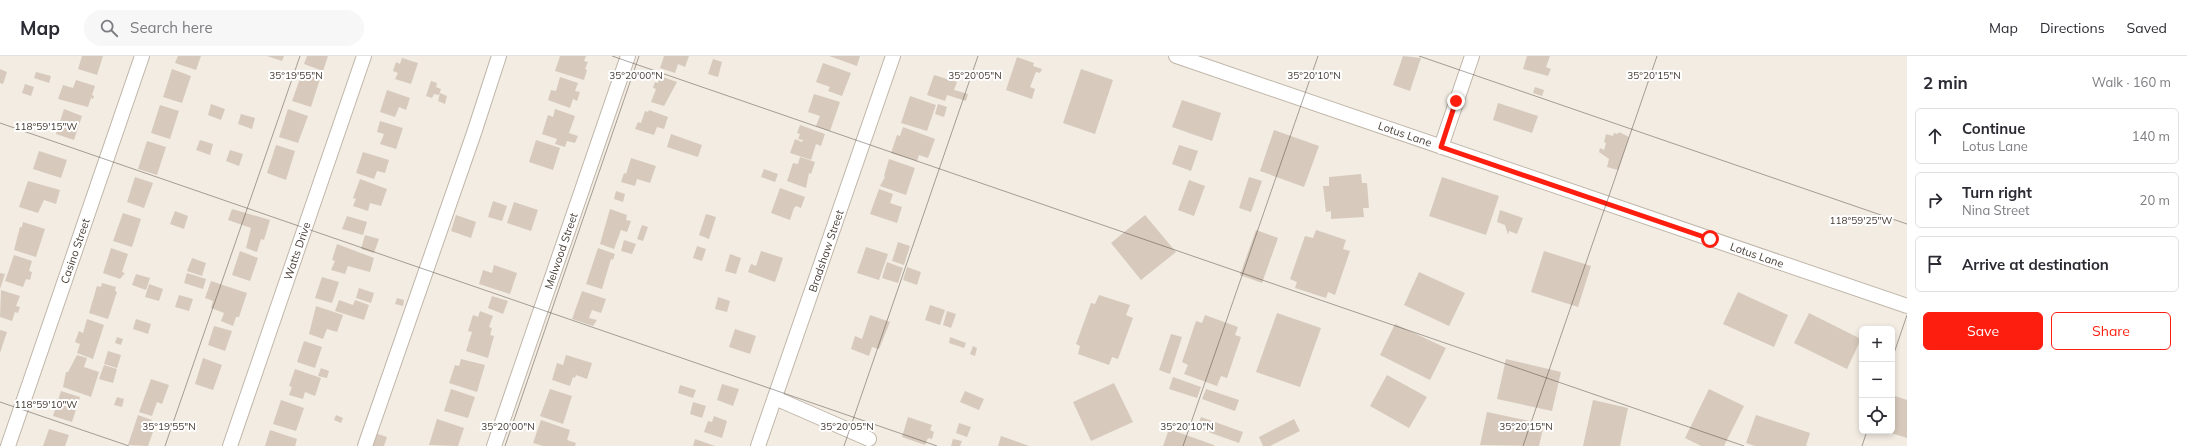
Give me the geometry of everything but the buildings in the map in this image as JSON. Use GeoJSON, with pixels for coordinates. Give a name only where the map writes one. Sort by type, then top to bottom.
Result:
{"type":"FeatureCollection","features":[{"type":"Feature","properties":{"kind":"street","name":"Casino Street"},"geometry":{"type":"LineString","coordinates":[[8,446],[142,56]]}},
{"type":"Feature","properties":{"kind":"street","name":"Watts Drive"},"geometry":{"type":"LineString","coordinates":[[230,446],[364,56]]}},
{"type":"Feature","properties":{"kind":"street"},"geometry":{"type":"LineString","coordinates":[[365,446],[474,133],[499,56]]}},
{"type":"Feature","properties":{"kind":"street","name":"Melwood Street"},"geometry":{"type":"LineString","coordinates":[[494,446],[628,56]]}},
{"type":"Feature","properties":{"kind":"street","name":"Bradshaw Street"},"geometry":{"type":"LineString","coordinates":[[758,446],[893,56]]}},
{"type":"Feature","properties":{"kind":"street","name":"Lotus Lane"},"geometry":{"type":"LineString","coordinates":[[1176,56],[1907,306]]}},
{"type":"Feature","properties":{"kind":"street"},"geometry":{"type":"LineString","coordinates":[[1441,147],[1472,56]]}},
{"type":"Feature","properties":{"kind":"street"},"geometry":{"type":"LineString","coordinates":[[775,398],[869,439]]}},
{"type":"Feature","properties":{"kind":"route"},"geometry":{"type":"LineString","coordinates":[[1456,101],[1441,147],[1710,239]]}}]}
